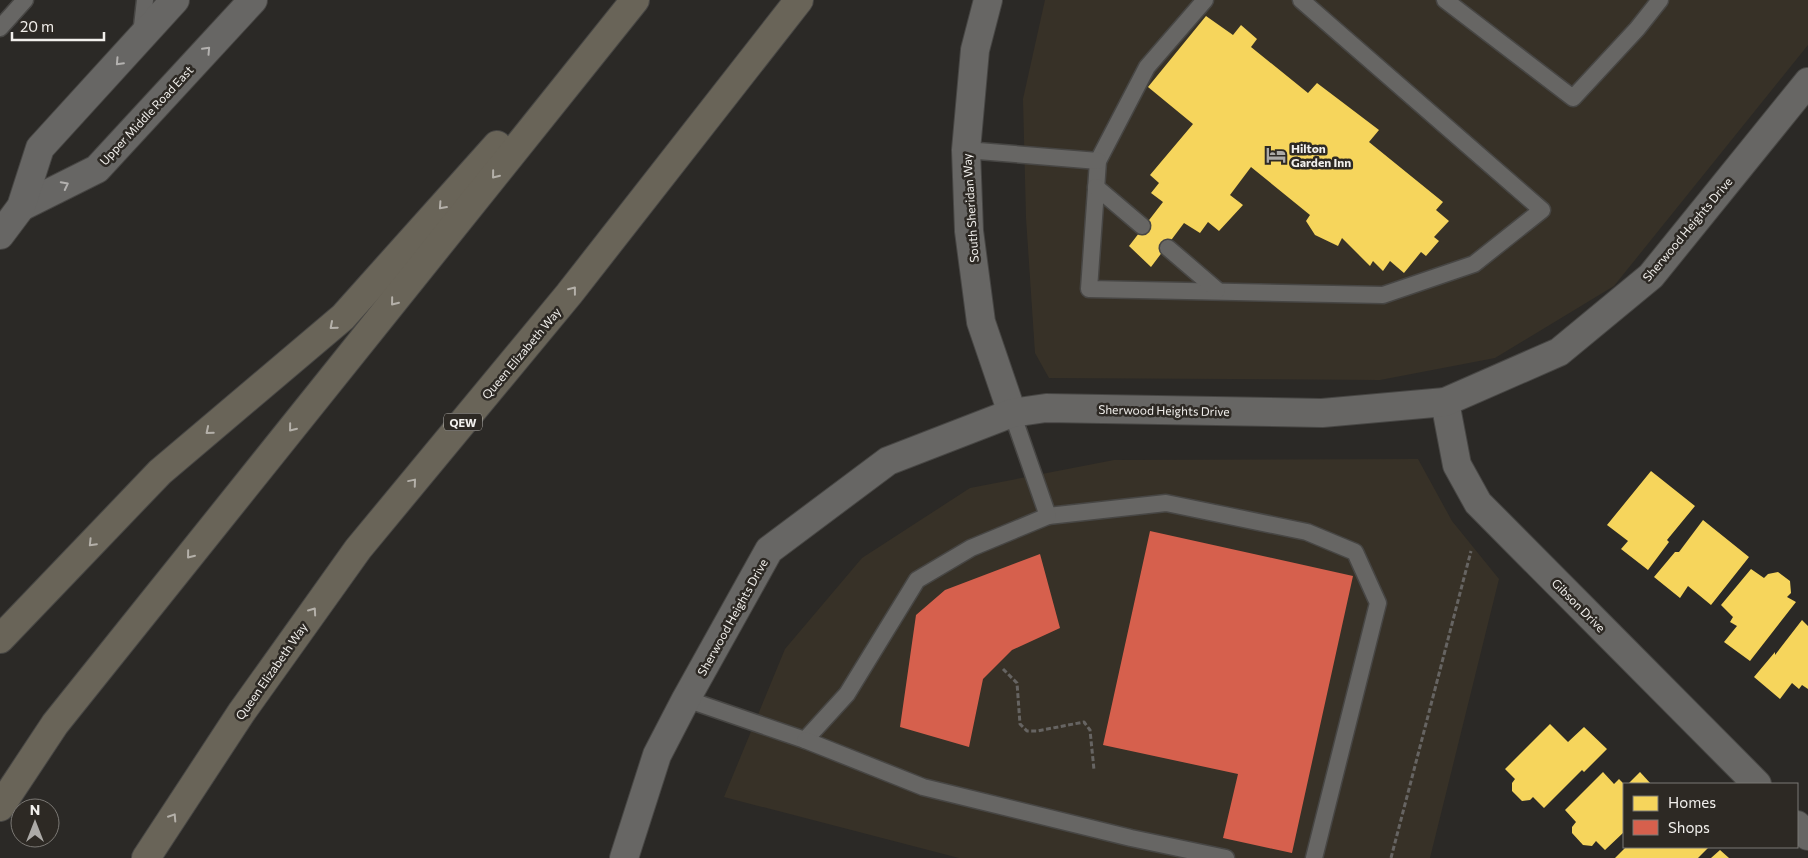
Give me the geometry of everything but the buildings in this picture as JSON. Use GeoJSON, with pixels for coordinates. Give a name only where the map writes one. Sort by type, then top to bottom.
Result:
{"type":"FeatureCollection","features":[{"type":"Feature","properties":{"kind":"highway"},"geometry":{"type":"LineString","coordinates":[[0,639],[160,472],[343,317],[627,0]]}},
{"type":"Feature","properties":{"kind":"highway"},"geometry":{"type":"LineString","coordinates":[[0,807],[55,724],[635,0]]}},
{"type":"Feature","properties":{"kind":"highway","name":"Queen Elizabeth Way"},"geometry":{"type":"LineString","coordinates":[[146,858],[241,713],[358,548],[569,294],[799,0]]}},
{"type":"Feature","properties":{"kind":"street","name":"Upper Middle Road East"},"geometry":{"type":"LineString","coordinates":[[0,235],[22,207],[40,148],[176,0]]}},
{"type":"Feature","properties":{"kind":"street","name":"Upper Middle Road East"},"geometry":{"type":"LineString","coordinates":[[22,207],[97,169],[253,0]]}},
{"type":"Feature","properties":{"kind":"street","name":"South Sheridan Way"},"geometry":{"type":"LineString","coordinates":[[988,0],[975,50],[966,150],[969,231],[981,322],[1012,413]]}},
{"type":"Feature","properties":{"kind":"street","name":"Sherwood Heights Drive"},"geometry":{"type":"LineString","coordinates":[[624,858],[657,755],[769,550],[888,461],[1012,413],[1046,408],[1322,413],[1444,402],[1559,352],[1651,276],[1808,82]]}},
{"type":"Feature","properties":{"kind":"street","name":"Gibson Drive"},"geometry":{"type":"LineString","coordinates":[[1444,402],[1457,465],[1478,503],[1756,783]]}},
{"type":"Feature","properties":{"kind":"street"},"geometry":{"type":"LineString","coordinates":[[1798,826],[1808,836]]}},
{"type":"Feature","properties":{"kind":"lane"},"geometry":{"type":"LineString","coordinates":[[0,28],[25,0]]}},
{"type":"Feature","properties":{"kind":"lane"},"geometry":{"type":"LineString","coordinates":[[140,40],[145,0]]}},
{"type":"Feature","properties":{"kind":"lane"},"geometry":{"type":"LineString","coordinates":[[1205,0],[1147,67],[1098,161],[1089,289],[1217,290],[1383,295],[1474,264],[1542,210],[1301,0]]}},
{"type":"Feature","properties":{"kind":"lane"},"geometry":{"type":"LineString","coordinates":[[1445,0],[1573,98],[1637,29],[1660,0]]}},
{"type":"Feature","properties":{"kind":"lane"},"geometry":{"type":"LineString","coordinates":[[966,150],[1098,161]]}},
{"type":"Feature","properties":{"kind":"lane"},"geometry":{"type":"LineString","coordinates":[[1096,186],[1142,226]]}},
{"type":"Feature","properties":{"kind":"lane"},"geometry":{"type":"LineString","coordinates":[[1168,248],[1217,290]]}},
{"type":"Feature","properties":{"kind":"lane"},"geometry":{"type":"LineString","coordinates":[[1012,413],[1048,516]]}},
{"type":"Feature","properties":{"kind":"lane"},"geometry":{"type":"LineString","coordinates":[[805,740],[847,694],[917,580],[971,548],[1048,516],[1166,504],[1307,532],[1356,552],[1378,603],[1314,858]]}},
{"type":"Feature","properties":{"kind":"lane"},"geometry":{"type":"LineString","coordinates":[[686,699],[805,740],[924,787],[1131,838],[1226,858]]}},
{"type":"Feature","properties":{"kind":"path"},"geometry":{"type":"LineString","coordinates":[[1391,858],[1471,551]]}},
{"type":"Feature","properties":{"kind":"path"},"geometry":{"type":"LineString","coordinates":[[1003,669],[1017,683],[1020,724],[1027,731],[1037,731],[1084,722],[1090,730],[1094,770]]}},
{"type":"Feature","properties":{"kind":"shaded area"},"geometry":{"type":"Polygon","coordinates":[[[1045,0],[1808,0],[1808,45],[1614,286],[1495,358],[1380,380],[1049,378],[1035,353],[1026,218],[1023,99],[1045,0]]]}},
{"type":"Feature","properties":{"kind":"shaded area"},"geometry":{"type":"Polygon","coordinates":[[[1418,459],[1452,521],[1499,579],[1430,858],[959,858],[724,797],[785,649],[862,558],[970,488],[1114,460],[1418,459]]]}},
{"type":"Feature","properties":{"kind":"place","name":"Hilton Garden Inn"},"geometry":{"type":"Point","coordinates":[1276,155]}}]}
